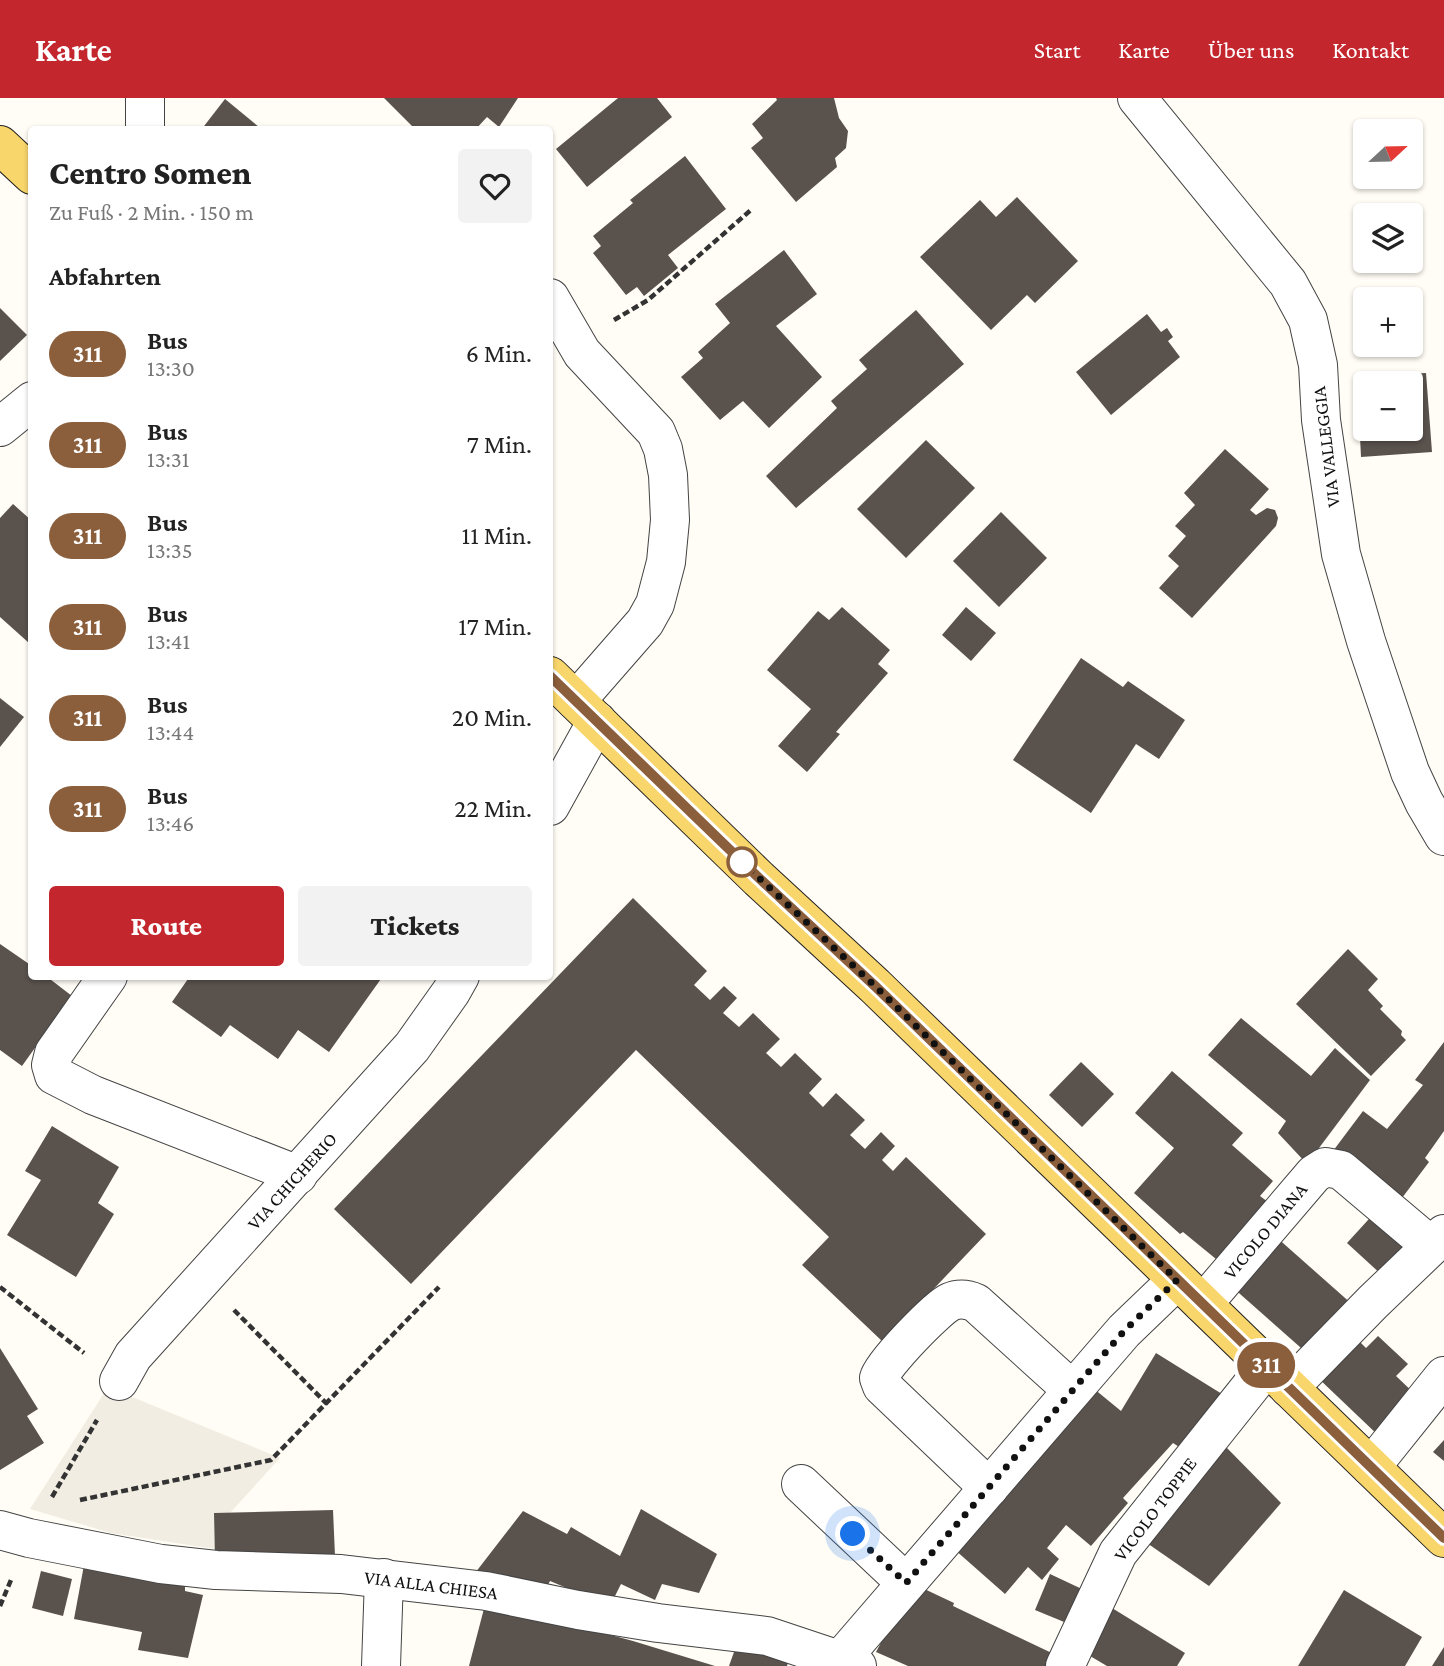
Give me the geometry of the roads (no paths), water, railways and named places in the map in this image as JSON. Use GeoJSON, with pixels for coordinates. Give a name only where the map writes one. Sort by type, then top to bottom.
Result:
{"type":"FeatureCollection","features":[{"type":"Feature","properties":{"kind":"main road"},"geometry":{"type":"LineString","coordinates":[[0,145],[28,171]]}},
{"type":"Feature","properties":{"kind":"main road"},"geometry":{"type":"LineString","coordinates":[[574,699],[875,986],[1444,1538]]}},
{"type":"Feature","properties":{"kind":"street"},"geometry":{"type":"LineString","coordinates":[[145,98],[145,126]]}},
{"type":"Feature","properties":{"kind":"street","name":"VIA VALLEGGIA"},"geometry":{"type":"LineString","coordinates":[[1137,98],[1288,283],[1308,320],[1318,365],[1321,421],[1341,554],[1366,641],[1410,772],[1444,836]]}},
{"type":"Feature","properties":{"kind":"street"},"geometry":{"type":"LineString","coordinates":[[553,303],[582,353],[656,432],[663,449],[668,475],[670,520],[666,562],[655,604],[645,622],[574,699],[553,793]]}},
{"type":"Feature","properties":{"kind":"street"},"geometry":{"type":"LineString","coordinates":[[0,427],[28,404]]}},
{"type":"Feature","properties":{"kind":"street"},"geometry":{"type":"LineString","coordinates":[[105,980],[54,1053],[51,1065],[54,1075],[93,1096],[298,1175]]}},
{"type":"Feature","properties":{"kind":"street","name":"VIA CHICHERIO"},"geometry":{"type":"LineString","coordinates":[[119,1381],[134,1356],[412,1047],[458,980]]}},
{"type":"Feature","properties":{"kind":"street","name":"VICOLO DIANA"},"geometry":{"type":"LineString","coordinates":[[1190,1292],[1314,1174],[1325,1167],[1341,1170],[1438,1240]]}},
{"type":"Feature","properties":{"kind":"street","name":"VICOLO TOPPIE"},"geometry":{"type":"LineString","coordinates":[[1065,1666],[1118,1553],[1278,1377],[1373,1301],[1438,1240]]}},
{"type":"Feature","properties":{"kind":"street"},"geometry":{"type":"LineString","coordinates":[[844,1664],[906,1583],[1124,1331],[1190,1292]]}},
{"type":"Feature","properties":{"kind":"street"},"geometry":{"type":"LineString","coordinates":[[989,1488],[882,1386],[880,1372],[886,1364],[943,1307],[960,1299],[968,1300],[976,1303],[1072,1390]]}},
{"type":"Feature","properties":{"kind":"street"},"geometry":{"type":"LineString","coordinates":[[1371,1466],[1444,1376]]}},
{"type":"Feature","properties":{"kind":"street"},"geometry":{"type":"LineString","coordinates":[[800,1484],[906,1583]]}},
{"type":"Feature","properties":{"kind":"street","name":"VIA ALLA CHIESA"},"geometry":{"type":"LineString","coordinates":[[25,1525],[161,1563],[216,1570],[341,1574],[485,1591],[658,1623],[766,1636],[844,1664]]}},
{"type":"Feature","properties":{"kind":"street"},"geometry":{"type":"LineString","coordinates":[[381,1666],[384,1578]]}}]}
